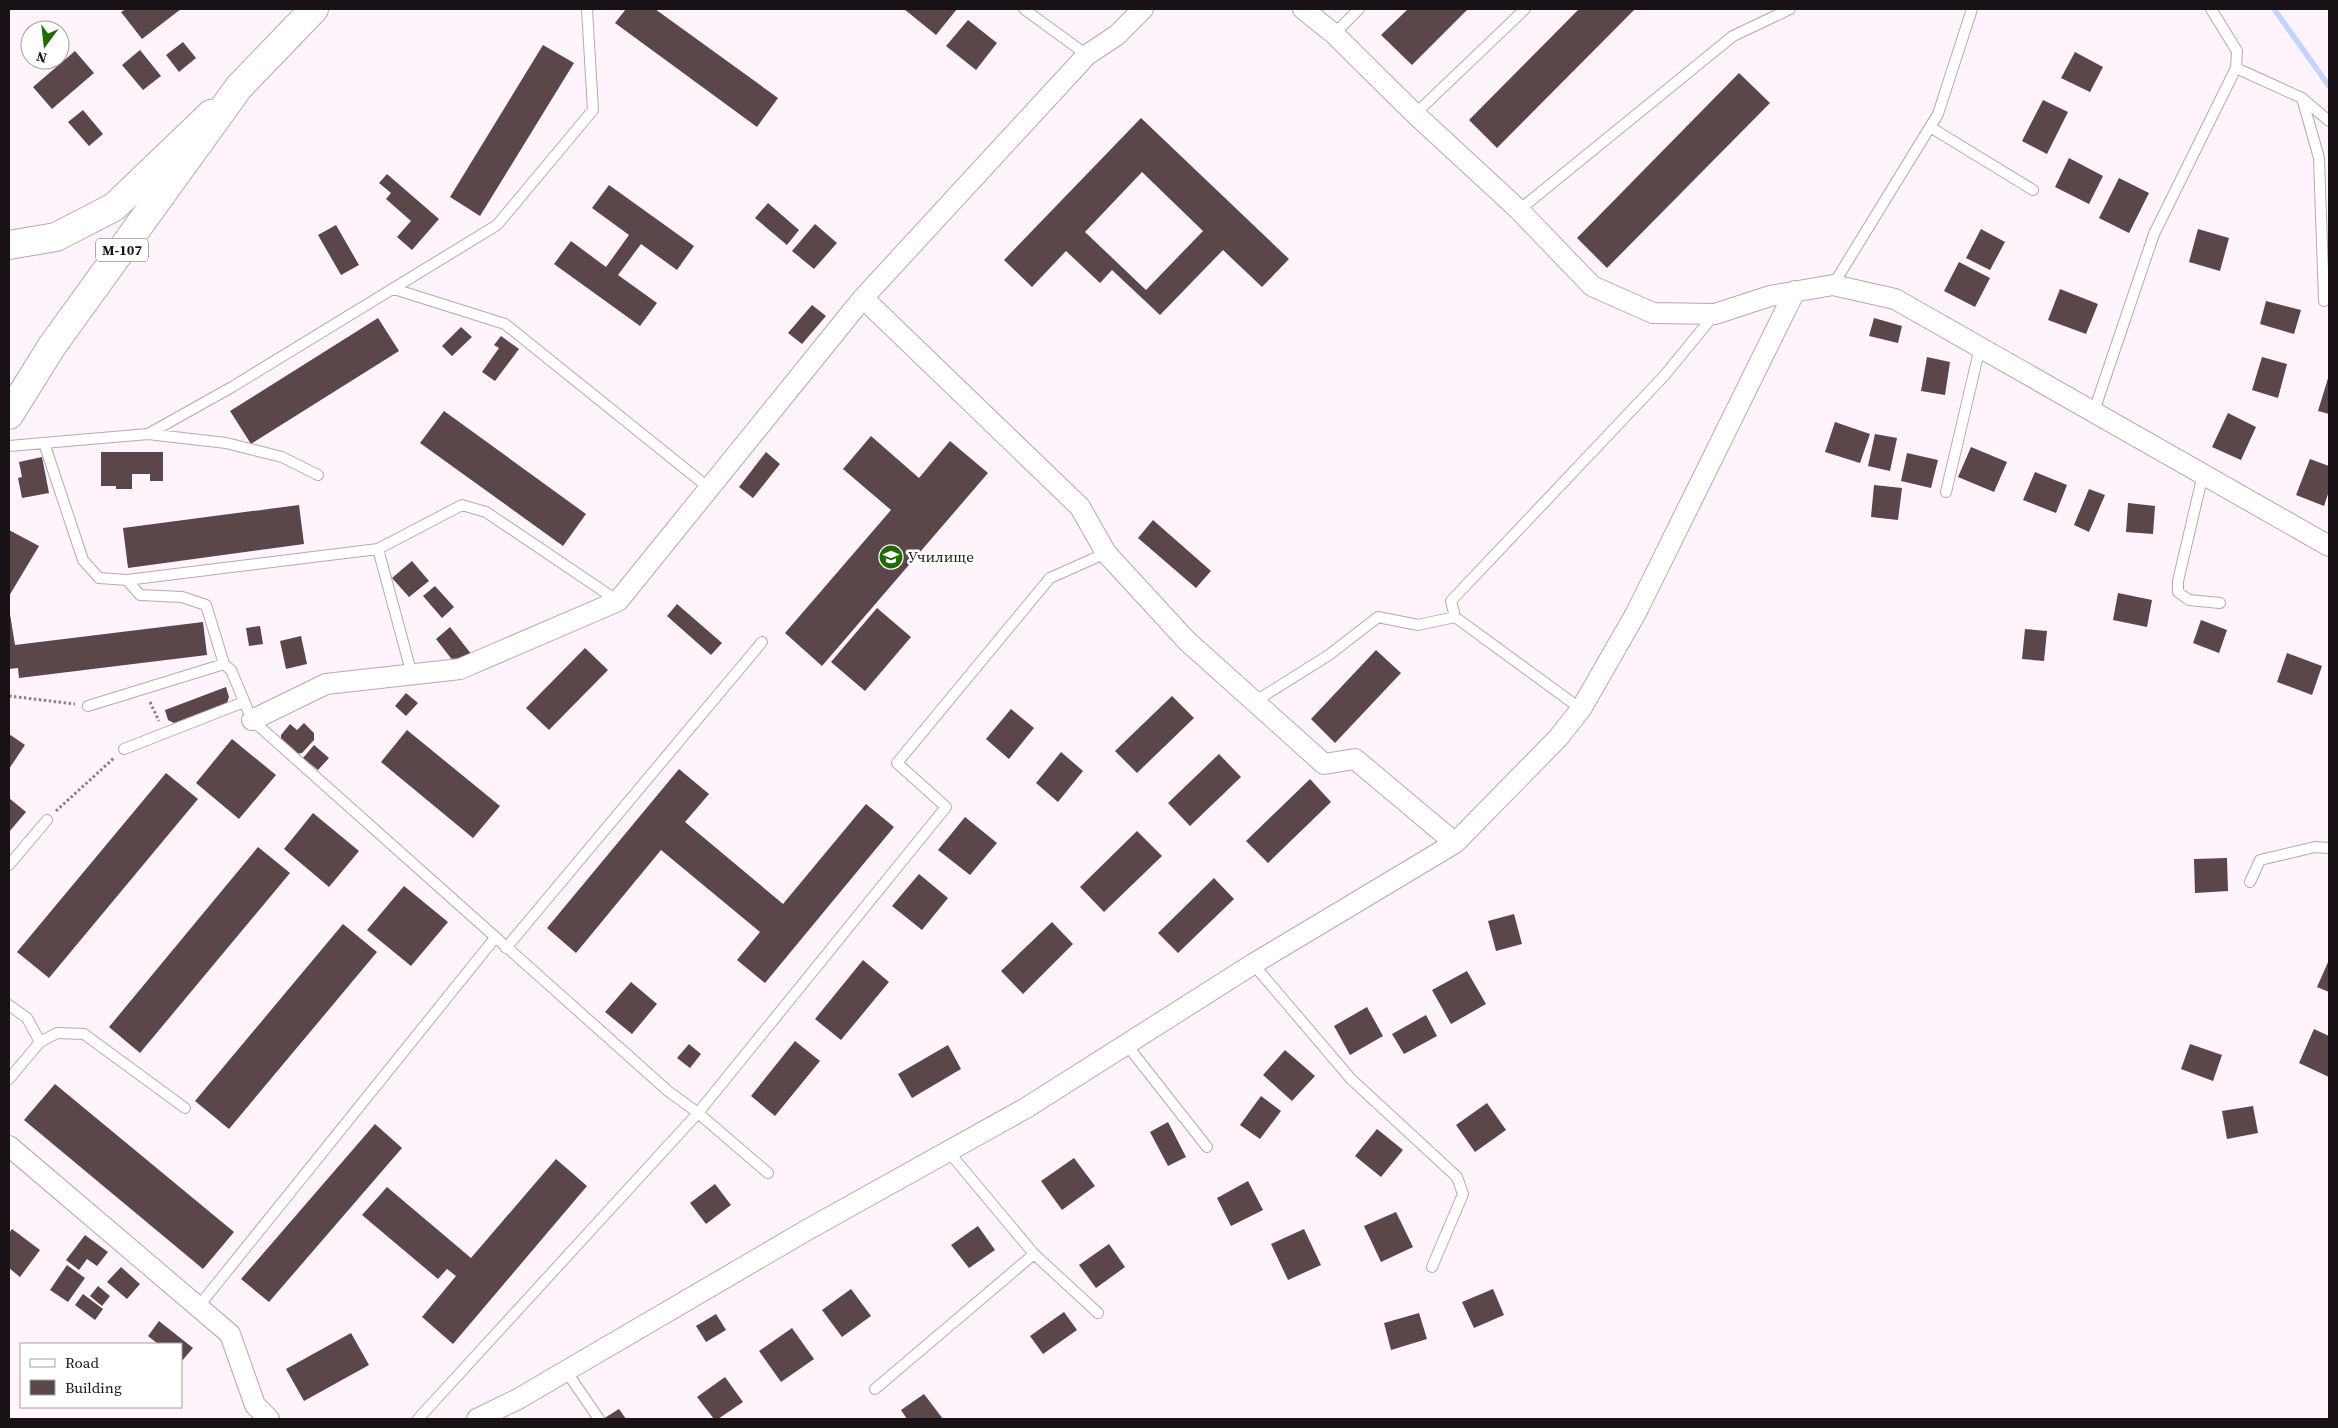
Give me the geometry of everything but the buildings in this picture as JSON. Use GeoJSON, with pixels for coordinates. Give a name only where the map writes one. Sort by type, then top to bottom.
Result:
{"type":"FeatureCollection","features":[{"type":"Feature","properties":{"kind":"main road","name":"М-107"},"geometry":{"type":"LineString","coordinates":[[9,415],[52,346],[239,87],[314,9]]}},
{"type":"Feature","properties":{"kind":"main road"},"geometry":{"type":"LineString","coordinates":[[9,245],[56,236],[114,207],[239,87]]}},
{"type":"Feature","properties":{"kind":"street"},"geometry":{"type":"LineString","coordinates":[[252,720],[326,684],[460,669],[618,601],[863,298],[1087,55],[1117,35],[1143,9]]}},
{"type":"Feature","properties":{"kind":"street"},"geometry":{"type":"LineString","coordinates":[[1303,9],[1334,34],[1415,114],[1520,210],[1592,286],[1653,313],[1715,314],[1770,296],[1833,285],[1895,300],[2094,411],[2329,546]]}},
{"type":"Feature","properties":{"kind":"street"},"geometry":{"type":"LineString","coordinates":[[478,1419],[566,1371],[1026,1108],[1253,964],[1455,843],[1558,738],[1581,709],[1636,613],[1795,292]]}},
{"type":"Feature","properties":{"kind":"street"},"geometry":{"type":"LineString","coordinates":[[863,298],[1080,507],[1106,553],[1187,641],[1324,764],[1355,760],[1455,843]]}},
{"type":"Feature","properties":{"kind":"street"},"geometry":{"type":"LineString","coordinates":[[9,1146],[230,1334],[255,1405],[269,1419]]}},
{"type":"Feature","properties":{"kind":"lane"},"geometry":{"type":"LineString","coordinates":[[148,434],[232,387],[498,225],[593,110],[587,9]]}},
{"type":"Feature","properties":{"kind":"lane"},"geometry":{"type":"LineString","coordinates":[[1024,9],[1087,55]]}},
{"type":"Feature","properties":{"kind":"lane"},"geometry":{"type":"LineString","coordinates":[[1334,34],[1359,9]]}},
{"type":"Feature","properties":{"kind":"lane"},"geometry":{"type":"LineString","coordinates":[[1415,114],[1525,9]]}},
{"type":"Feature","properties":{"kind":"lane"},"geometry":{"type":"LineString","coordinates":[[1520,210],[1733,36],[1790,9]]}},
{"type":"Feature","properties":{"kind":"lane"},"geometry":{"type":"LineString","coordinates":[[1833,285],[1938,114],[1972,9]]}},
{"type":"Feature","properties":{"kind":"lane"},"geometry":{"type":"LineString","coordinates":[[2094,411],[2154,234],[2236,68],[2236,51],[2211,9]]}},
{"type":"Feature","properties":{"kind":"lane"},"geometry":{"type":"LineString","coordinates":[[2236,68],[2302,98],[2329,121]]}},
{"type":"Feature","properties":{"kind":"lane"},"geometry":{"type":"LineString","coordinates":[[2302,98],[2319,158],[2324,301]]}},
{"type":"Feature","properties":{"kind":"lane"},"geometry":{"type":"LineString","coordinates":[[1930,127],[2033,190]]}},
{"type":"Feature","properties":{"kind":"lane"},"geometry":{"type":"LineString","coordinates":[[394,289],[505,324],[709,488]]}},
{"type":"Feature","properties":{"kind":"lane"},"geometry":{"type":"LineString","coordinates":[[1581,709],[1455,618],[1451,601],[1657,383],[1715,314]]}},
{"type":"Feature","properties":{"kind":"lane"},"geometry":{"type":"LineString","coordinates":[[1946,492],[1980,347]]}},
{"type":"Feature","properties":{"kind":"lane"},"geometry":{"type":"LineString","coordinates":[[9,446],[148,434],[226,443],[282,457],[318,475]]}},
{"type":"Feature","properties":{"kind":"lane"},"geometry":{"type":"LineString","coordinates":[[44,443],[83,560],[99,578],[126,580],[378,549],[462,505],[486,512],[618,601]]}},
{"type":"Feature","properties":{"kind":"lane"},"geometry":{"type":"LineString","coordinates":[[2203,474],[2178,580],[2178,592],[2188,600],[2220,603]]}},
{"type":"Feature","properties":{"kind":"lane"},"geometry":{"type":"LineString","coordinates":[[378,549],[412,674]]}},
{"type":"Feature","properties":{"kind":"lane"},"geometry":{"type":"LineString","coordinates":[[418,1419],[698,1113],[946,807],[897,763],[1050,578],[1106,553]]}},
{"type":"Feature","properties":{"kind":"lane"},"geometry":{"type":"LineString","coordinates":[[126,580],[140,596],[182,597],[206,605],[224,664],[231,670],[252,720],[668,1091],[698,1113],[768,1173]]}},
{"type":"Feature","properties":{"kind":"lane"},"geometry":{"type":"LineString","coordinates":[[1254,702],[1329,655],[1378,617],[1418,625],[1455,618]]}},
{"type":"Feature","properties":{"kind":"lane"},"geometry":{"type":"LineString","coordinates":[[506,948],[762,642]]}},
{"type":"Feature","properties":{"kind":"lane"},"geometry":{"type":"LineString","coordinates":[[88,706],[224,664]]}},
{"type":"Feature","properties":{"kind":"lane"},"geometry":{"type":"LineString","coordinates":[[124,749],[244,702]]}},
{"type":"Feature","properties":{"kind":"lane"},"geometry":{"type":"LineString","coordinates":[[9,865],[47,820]]}},
{"type":"Feature","properties":{"kind":"lane"},"geometry":{"type":"LineString","coordinates":[[2250,882],[2260,860],[2314,847],[2329,848]]}},
{"type":"Feature","properties":{"kind":"lane"},"geometry":{"type":"LineString","coordinates":[[198,1306],[495,938]]}},
{"type":"Feature","properties":{"kind":"lane"},"geometry":{"type":"LineString","coordinates":[[1253,964],[1351,1079],[1457,1177],[1463,1194],[1432,1267]]}},
{"type":"Feature","properties":{"kind":"lane"},"geometry":{"type":"LineString","coordinates":[[9,1005],[27,1018],[40,1042]]}},
{"type":"Feature","properties":{"kind":"lane"},"geometry":{"type":"LineString","coordinates":[[9,1079],[40,1042],[57,1033],[84,1034],[185,1108]]}},
{"type":"Feature","properties":{"kind":"lane"},"geometry":{"type":"LineString","coordinates":[[1126,1044],[1207,1147]]}},
{"type":"Feature","properties":{"kind":"lane"},"geometry":{"type":"LineString","coordinates":[[948,1152],[1034,1254],[1098,1313]]}},
{"type":"Feature","properties":{"kind":"lane"},"geometry":{"type":"LineString","coordinates":[[875,1389],[1034,1254]]}},
{"type":"Feature","properties":{"kind":"lane"},"geometry":{"type":"LineString","coordinates":[[566,1371],[599,1419]]}},
{"type":"Feature","properties":{"kind":"path"},"geometry":{"type":"LineString","coordinates":[[144,689],[164,733]]}},
{"type":"Feature","properties":{"kind":"path"},"geometry":{"type":"LineString","coordinates":[[9,696],[88,706]]}},
{"type":"Feature","properties":{"kind":"path"},"geometry":{"type":"LineString","coordinates":[[47,820],[124,749]]}},
{"type":"Feature","properties":{"kind":"waterway"},"geometry":{"type":"LineString","coordinates":[[2274,9],[2329,86]]}},
{"type":"Feature","properties":{"kind":"place","name":"Училище"},"geometry":{"type":"Point","coordinates":[891,557]}}]}
